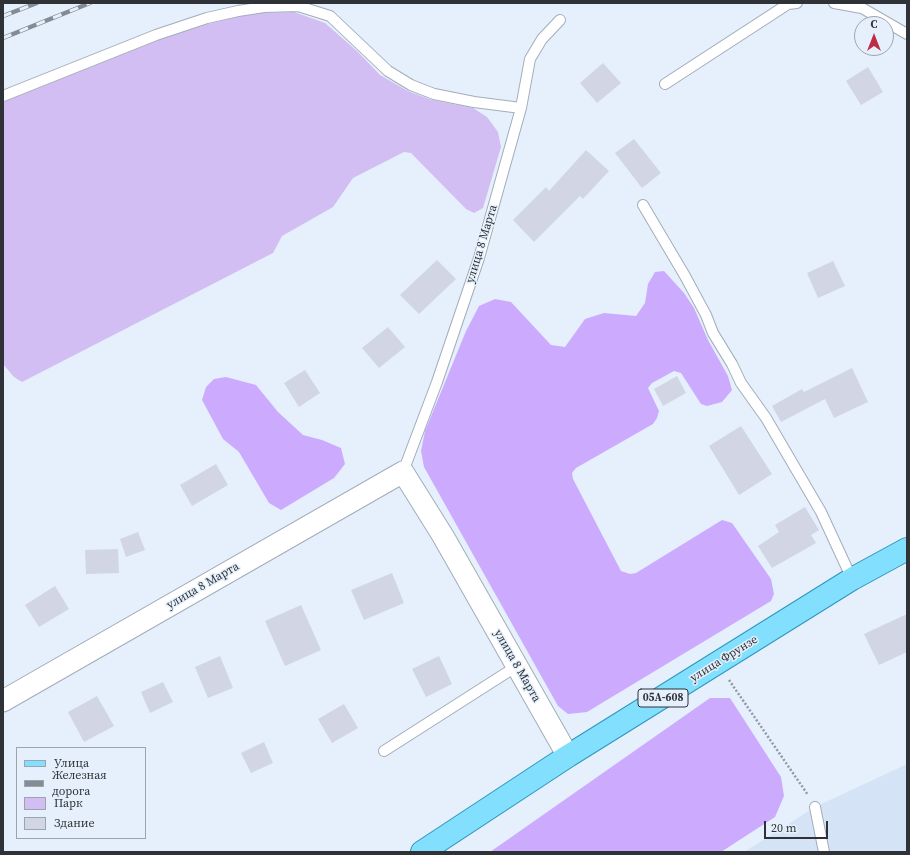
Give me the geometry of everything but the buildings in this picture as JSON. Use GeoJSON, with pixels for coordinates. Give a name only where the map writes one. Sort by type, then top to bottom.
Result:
{"type":"FeatureCollection","features":[{"type":"Feature","properties":{"kind":"main road","name":"улица Фрунзе"},"geometry":{"type":"LineString","coordinates":[[422,852],[568,756],[852,579],[907,549]]}},
{"type":"Feature","properties":{"kind":"street","name":"улица 8 Марта"},"geometry":{"type":"LineString","coordinates":[[3,701],[402,472],[443,536],[568,756]]}},
{"type":"Feature","properties":{"kind":"lane"},"geometry":{"type":"LineString","coordinates":[[665,84],[788,4],[797,3]]}},
{"type":"Feature","properties":{"kind":"lane"},"geometry":{"type":"LineString","coordinates":[[834,3],[862,8],[907,34]]}},
{"type":"Feature","properties":{"kind":"lane"},"geometry":{"type":"LineString","coordinates":[[3,96],[156,35],[207,18],[251,9],[298,6],[330,16],[388,71],[411,85],[434,94],[474,102],[521,108]]}},
{"type":"Feature","properties":{"kind":"lane","name":"улица 8 Марта"},"geometry":{"type":"LineString","coordinates":[[402,472],[437,382],[479,258],[521,108],[530,59],[542,39],[560,20]]}},
{"type":"Feature","properties":{"kind":"lane"},"geometry":{"type":"LineString","coordinates":[[643,204],[685,276],[706,315],[713,333],[732,364],[741,383],[766,418],[820,512],[852,579]]}},
{"type":"Feature","properties":{"kind":"lane"},"geometry":{"type":"LineString","coordinates":[[384,752],[517,666]]}},
{"type":"Feature","properties":{"kind":"lane"},"geometry":{"type":"LineString","coordinates":[[815,807],[824,852]]}},
{"type":"Feature","properties":{"kind":"path"},"geometry":{"type":"LineString","coordinates":[[718,663],[815,807]]}},
{"type":"Feature","properties":{"kind":"shaded area"},"geometry":{"type":"Polygon","coordinates":[[[664,271],[684,293],[694,308],[708,340],[728,376],[732,390],[722,402],[707,406],[701,404],[681,373],[674,371],[652,383],[648,388],[659,411],[653,424],[576,468],[572,473],[573,479],[621,571],[630,574],[636,573],[722,520],[732,523],[771,579],[774,594],[771,601],[587,712],[568,714],[558,706],[424,467],[421,451],[425,431],[466,331],[479,306],[495,299],[511,302],[551,345],[565,347],[585,319],[604,313],[636,316],[645,303],[648,284],[655,272],[664,271]]]}},
{"type":"Feature","properties":{"kind":"shaded area"},"geometry":{"type":"Polygon","coordinates":[[[226,377],[256,385],[278,412],[303,435],[322,440],[341,448],[345,464],[334,478],[281,510],[269,503],[239,452],[223,439],[202,400],[206,387],[214,379],[226,377]]]}},
{"type":"Feature","properties":{"kind":"shaded area"},"geometry":{"type":"Polygon","coordinates":[[[710,698],[730,698],[781,777],[784,796],[775,817],[721,852],[490,852],[710,698]]]}},
{"type":"Feature","properties":{"kind":"shaded area"},"geometry":{"type":"Polygon","coordinates":[[[907,764],[907,852],[744,852],[815,807],[907,764]]]}},
{"type":"Feature","properties":{"kind":"green space"},"geometry":{"type":"Polygon","coordinates":[[[294,12],[325,23],[358,52],[380,75],[408,91],[432,100],[473,108],[487,117],[498,132],[501,147],[483,208],[474,213],[466,209],[411,153],[404,152],[353,178],[333,207],[282,236],[273,253],[22,382],[14,377],[3,364],[3,102],[158,40],[208,24],[261,13],[294,12]]]}},
{"type":"Feature","properties":{"kind":"railway"},"geometry":{"type":"LineString","coordinates":[[3,16],[37,3]]}},
{"type":"Feature","properties":{"kind":"railway"},"geometry":{"type":"LineString","coordinates":[[3,38],[90,3]]}}]}
